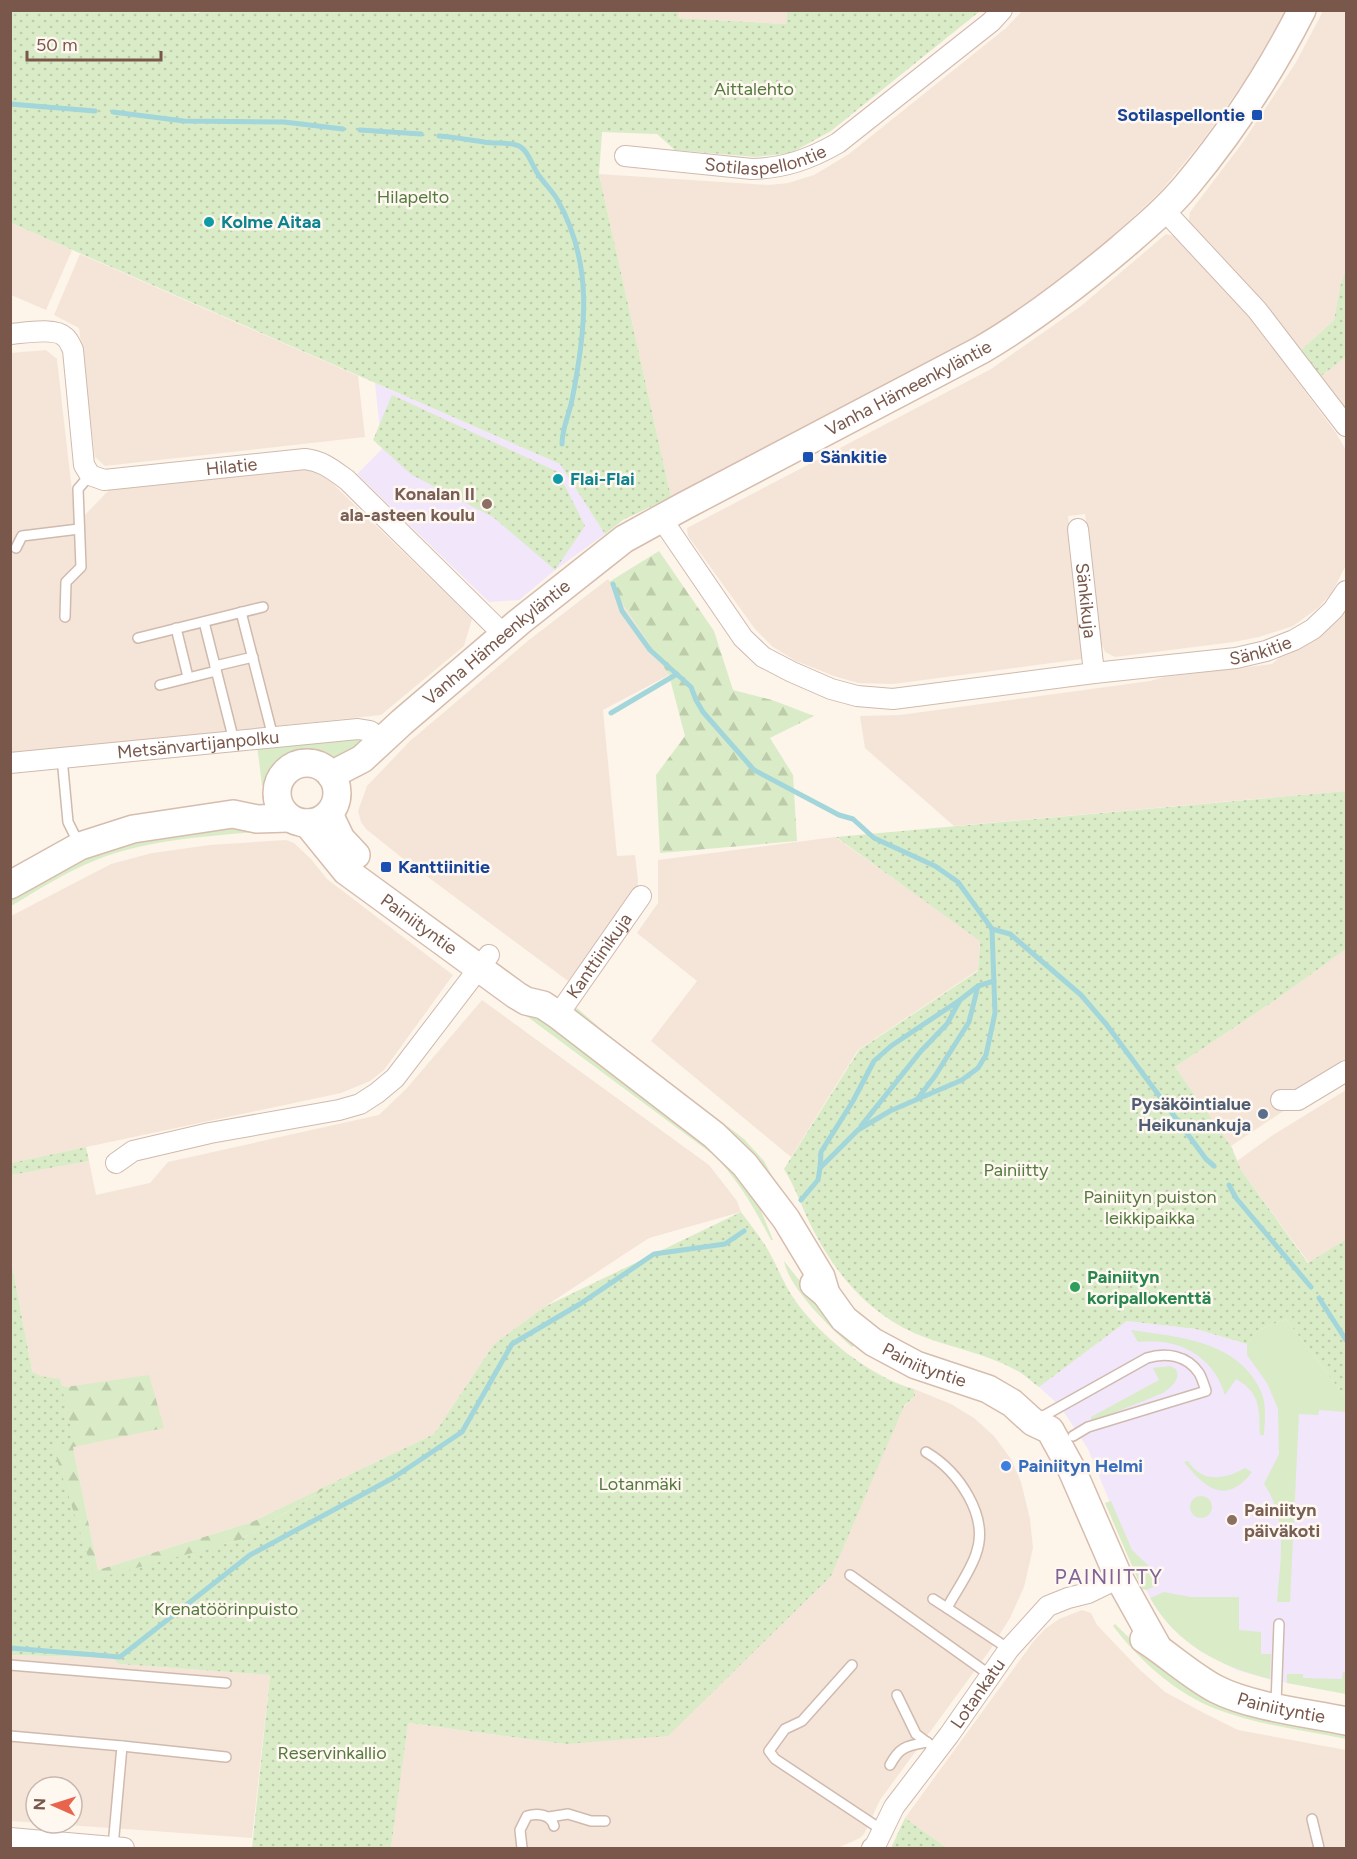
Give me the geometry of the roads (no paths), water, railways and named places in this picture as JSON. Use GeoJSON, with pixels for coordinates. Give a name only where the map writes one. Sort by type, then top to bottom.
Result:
{"type":"FeatureCollection","features":[{"type":"Feature","properties":{"kind":"street","name":"Sotilaspellontie"},"geometry":{"type":"LineString","coordinates":[[625,156],[752,169],[794,164],[815,156],[838,143],[991,22],[1002,10]]}},
{"type":"Feature","properties":{"kind":"street","name":"Vanha Hämeenkyläntie"},"geometry":{"type":"LineString","coordinates":[[331,776],[362,759],[562,586],[624,539],[1010,334],[1107,260],[1164,210],[1186,186],[1259,88],[1302,10]]}},
{"type":"Feature","properties":{"kind":"street"},"geometry":{"type":"LineString","coordinates":[[1164,210],[1257,310],[1347,426]]}},
{"type":"Feature","properties":{"kind":"street"},"geometry":{"type":"LineString","coordinates":[[10,334],[58,332],[66,338],[73,350],[84,465],[90,475]]}},
{"type":"Feature","properties":{"kind":"street","name":"Hilatie"},"geometry":{"type":"LineString","coordinates":[[90,475],[104,480],[305,459],[316,460],[329,466],[347,480],[504,635]]}},
{"type":"Feature","properties":{"kind":"street","name":"Sänkitie"},"geometry":{"type":"LineString","coordinates":[[661,518],[743,638],[764,657],[792,672],[831,689],[857,696],[893,699],[1094,673],[1236,658],[1266,651],[1294,640],[1313,629],[1333,610],[1347,591]]}},
{"type":"Feature","properties":{"kind":"street","name":"Sänkikuja"},"geometry":{"type":"LineString","coordinates":[[1078,529],[1094,673]]}},
{"type":"Feature","properties":{"kind":"street","name":"Metsänvartijanpolku"},"geometry":{"type":"LineString","coordinates":[[10,763],[358,729],[370,731],[381,741]]}},
{"type":"Feature","properties":{"kind":"street"},"geometry":{"type":"LineString","coordinates":[[10,885],[80,846],[133,829],[233,814],[257,819],[308,818],[334,806],[336,796],[336,786],[331,776],[318,765],[309,763],[291,768],[284,774],[277,789],[280,808],[308,818]]}},
{"type":"Feature","properties":{"kind":"street"},"geometry":{"type":"LineString","coordinates":[[233,814],[277,789]]}},
{"type":"Feature","properties":{"kind":"street","name":"Painiityntie"},"geometry":{"type":"LineString","coordinates":[[308,818],[346,871],[484,961],[526,1001],[551,1010],[714,1135],[745,1165],[786,1219],[821,1277],[826,1294],[844,1319],[873,1342],[916,1365],[988,1389],[1012,1403],[1033,1422],[1050,1430],[1072,1470],[1111,1582],[1158,1648],[1195,1677],[1219,1690],[1245,1700],[1347,1721]]}},
{"type":"Feature","properties":{"kind":"street","name":"Kanttiinikuja"},"geometry":{"type":"LineString","coordinates":[[551,1010],[641,896]]}},
{"type":"Feature","properties":{"kind":"street"},"geometry":{"type":"LineString","coordinates":[[116,1163],[133,1151],[210,1133],[339,1110],[360,1104],[395,1078],[484,961]]}},
{"type":"Feature","properties":{"kind":"street"},"geometry":{"type":"LineString","coordinates":[[1281,1100],[1298,1100],[1347,1071]]}},
{"type":"Feature","properties":{"kind":"street","name":"Lotankatu"},"geometry":{"type":"LineString","coordinates":[[872,1848],[894,1807],[932,1746],[1009,1649],[1048,1606],[1111,1582]]}},
{"type":"Feature","properties":{"kind":"street"},"geometry":{"type":"LineString","coordinates":[[10,1838],[119,1848]]}},
{"type":"Feature","properties":{"kind":"lane"},"geometry":{"type":"LineString","coordinates":[[65,617],[66,582],[81,567],[78,489],[90,475]]}},
{"type":"Feature","properties":{"kind":"lane"},"geometry":{"type":"LineString","coordinates":[[16,548],[22,536],[79,529]]}},
{"type":"Feature","properties":{"kind":"lane"},"geometry":{"type":"LineString","coordinates":[[138,638],[264,607]]}},
{"type":"Feature","properties":{"kind":"lane"},"geometry":{"type":"LineString","coordinates":[[241,612],[273,737]]}},
{"type":"Feature","properties":{"kind":"lane"},"geometry":{"type":"LineString","coordinates":[[204,622],[234,741]]}},
{"type":"Feature","properties":{"kind":"lane"},"geometry":{"type":"LineString","coordinates":[[176,628],[188,677]]}},
{"type":"Feature","properties":{"kind":"lane"},"geometry":{"type":"LineString","coordinates":[[160,685],[253,657]]}},
{"type":"Feature","properties":{"kind":"lane"},"geometry":{"type":"LineString","coordinates":[[62,758],[69,822],[80,846]]}},
{"type":"Feature","properties":{"kind":"lane"},"geometry":{"type":"LineString","coordinates":[[1033,1422],[1147,1358],[1159,1354],[1177,1356],[1199,1372],[1206,1390],[1088,1427],[1073,1437]]}},
{"type":"Feature","properties":{"kind":"lane"},"geometry":{"type":"LineString","coordinates":[[926,1452],[935,1457],[969,1497],[980,1524],[977,1553],[947,1608]]}},
{"type":"Feature","properties":{"kind":"lane"},"geometry":{"type":"LineString","coordinates":[[850,1575],[990,1675]]}},
{"type":"Feature","properties":{"kind":"lane"},"geometry":{"type":"LineString","coordinates":[[933,1599],[1009,1649]]}},
{"type":"Feature","properties":{"kind":"lane"},"geometry":{"type":"LineString","coordinates":[[1276,1707],[1279,1624]]}},
{"type":"Feature","properties":{"kind":"lane"},"geometry":{"type":"LineString","coordinates":[[10,1665],[226,1683]]}},
{"type":"Feature","properties":{"kind":"lane"},"geometry":{"type":"LineString","coordinates":[[852,1665],[802,1720],[785,1729],[769,1751],[775,1759],[796,1774],[882,1830]]}},
{"type":"Feature","properties":{"kind":"lane"},"geometry":{"type":"LineString","coordinates":[[897,1695],[916,1734],[932,1746]]}},
{"type":"Feature","properties":{"kind":"lane"},"geometry":{"type":"LineString","coordinates":[[10,1736],[226,1757]]}},
{"type":"Feature","properties":{"kind":"lane"},"geometry":{"type":"LineString","coordinates":[[119,1848],[122,1746]]}},
{"type":"Feature","properties":{"kind":"lane"},"geometry":{"type":"LineString","coordinates":[[890,1765],[895,1755],[903,1747],[932,1746]]}},
{"type":"Feature","properties":{"kind":"lane"},"geometry":{"type":"LineString","coordinates":[[522,1848],[520,1830],[527,1816],[538,1815],[551,1822],[568,1814],[591,1821],[605,1821]]}},
{"type":"Feature","properties":{"kind":"lane"},"geometry":{"type":"LineString","coordinates":[[1312,1819],[1318,1848]]}},
{"type":"Feature","properties":{"kind":"waterway"},"geometry":{"type":"LineString","coordinates":[[10,104],[95,111]]}},
{"type":"Feature","properties":{"kind":"waterway"},"geometry":{"type":"LineString","coordinates":[[113,112],[184,121],[284,122],[343,129]]}},
{"type":"Feature","properties":{"kind":"waterway"},"geometry":{"type":"LineString","coordinates":[[360,130],[421,134]]}},
{"type":"Feature","properties":{"kind":"waterway"},"geometry":{"type":"LineString","coordinates":[[439,136],[520,147],[557,199],[569,223],[582,272],[584,297],[581,348],[562,444]]}},
{"type":"Feature","properties":{"kind":"waterway"},"geometry":{"type":"LineString","coordinates":[[613,584],[622,611],[650,650],[691,687],[703,712],[754,770],[839,815],[853,819],[874,838],[935,866],[958,882],[992,929],[995,1013],[986,1055],[978,1068],[962,1080],[890,1111],[858,1130],[820,1168],[818,1180],[801,1200]]}},
{"type":"Feature","properties":{"kind":"waterway"},"geometry":{"type":"LineString","coordinates":[[611,713],[677,674]]}},
{"type":"Feature","properties":{"kind":"waterway"},"geometry":{"type":"LineString","coordinates":[[992,929],[1010,934],[1081,995],[1106,1024],[1206,1159],[1214,1166]]}},
{"type":"Feature","properties":{"kind":"waterway"},"geometry":{"type":"LineString","coordinates":[[861,1126],[921,1051],[947,1024],[960,1000],[978,986],[994,981]]}},
{"type":"Feature","properties":{"kind":"waterway"},"geometry":{"type":"LineString","coordinates":[[918,1098],[935,1076],[969,1022],[978,986]]}},
{"type":"Feature","properties":{"kind":"waterway"},"geometry":{"type":"LineString","coordinates":[[820,1168],[821,1152],[853,1101],[874,1061],[891,1046],[960,1000]]}},
{"type":"Feature","properties":{"kind":"waterway"},"geometry":{"type":"LineString","coordinates":[[1229,1185],[1236,1198],[1311,1287]]}},
{"type":"Feature","properties":{"kind":"waterway"},"geometry":{"type":"LineString","coordinates":[[10,1648],[120,1657],[250,1555],[393,1478],[462,1432],[512,1344],[580,1304],[654,1254],[725,1244],[744,1231]]}},
{"type":"Feature","properties":{"kind":"waterway"},"geometry":{"type":"LineString","coordinates":[[1319,1298],[1346,1340]]}},
{"type":"Feature","properties":{"kind":"place","name":"Sotilaspellontie"},"geometry":{"type":"Point","coordinates":[1257,115]}},
{"type":"Feature","properties":{"kind":"place","name":"Kolme Aitaa"},"geometry":{"type":"Point","coordinates":[209,222]}},
{"type":"Feature","properties":{"kind":"place","name":"Sänkitie"},"geometry":{"type":"Point","coordinates":[808,457]}},
{"type":"Feature","properties":{"kind":"place","name":"Flai-Flai"},"geometry":{"type":"Point","coordinates":[558,479]}},
{"type":"Feature","properties":{"kind":"place","name":"Konalan II ala-asteen koulu"},"geometry":{"type":"Point","coordinates":[487,504]}},
{"type":"Feature","properties":{"kind":"place","name":"Kanttiinitie"},"geometry":{"type":"Point","coordinates":[386,867]}},
{"type":"Feature","properties":{"kind":"place","name":"Pysäköintialue Heikunankuja"},"geometry":{"type":"Point","coordinates":[1263,1114]}},
{"type":"Feature","properties":{"kind":"place","name":"Painiityn koripallokenttä"},"geometry":{"type":"Point","coordinates":[1075,1287]}},
{"type":"Feature","properties":{"kind":"place","name":"Painiityn Helmi"},"geometry":{"type":"Point","coordinates":[1006,1466]}},
{"type":"Feature","properties":{"kind":"place","name":"Painiityn päiväkoti"},"geometry":{"type":"Point","coordinates":[1232,1520]}},
{"type":"Feature","properties":{"kind":"district","name":"PAINIITTY"},"geometry":{"type":"Point","coordinates":[1109,1576]}},
{"type":"Feature","properties":{"kind":"park label","name":"Aittalehto"},"geometry":{"type":"Point","coordinates":[754,89]}},
{"type":"Feature","properties":{"kind":"park label","name":"Hilapelto"},"geometry":{"type":"Point","coordinates":[413,197]}},
{"type":"Feature","properties":{"kind":"park label","name":"Painiitty"},"geometry":{"type":"Point","coordinates":[1016,1170]}},
{"type":"Feature","properties":{"kind":"park label","name":"Painiityn puiston leikkipaikka"},"geometry":{"type":"Point","coordinates":[1150,1207]}},
{"type":"Feature","properties":{"kind":"park label","name":"Lotanmäki"},"geometry":{"type":"Point","coordinates":[640,1484]}},
{"type":"Feature","properties":{"kind":"park label","name":"Krenatöörinpuisto"},"geometry":{"type":"Point","coordinates":[226,1609]}},
{"type":"Feature","properties":{"kind":"park label","name":"Reservinkallio"},"geometry":{"type":"Point","coordinates":[332,1753]}}]}
